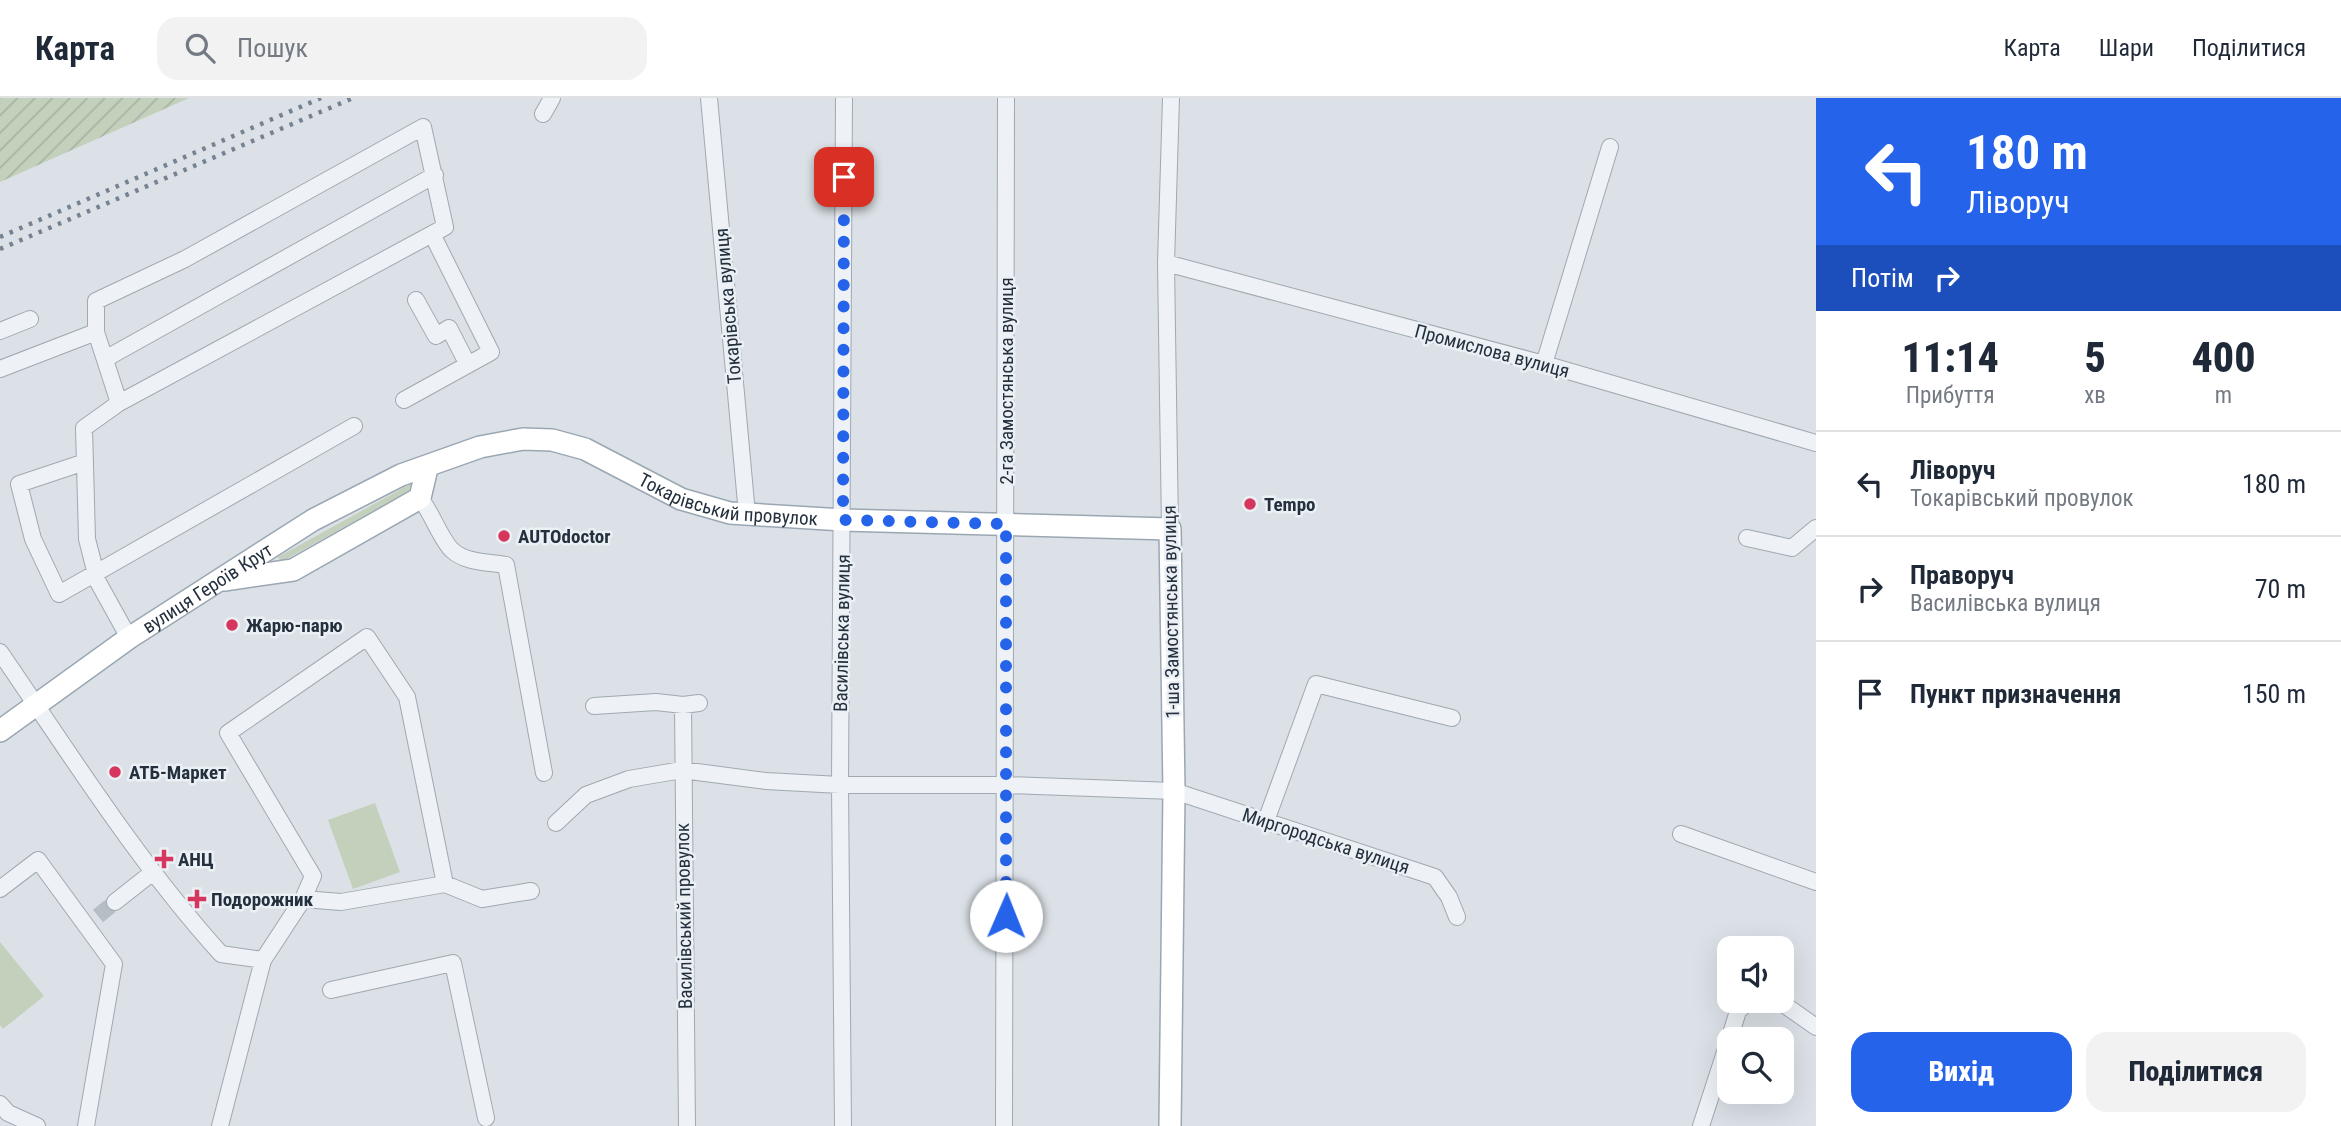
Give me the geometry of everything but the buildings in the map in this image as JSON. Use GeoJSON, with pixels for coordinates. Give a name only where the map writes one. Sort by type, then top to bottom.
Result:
{"type":"FeatureCollection","features":[{"type":"Feature","properties":{"kind":"main road","name":"Токарівський провулок"},"geometry":{"type":"LineString","coordinates":[[427,468],[480,447],[523,439],[552,440],[585,449],[681,499],[747,514],[843,520],[1170,529]]}},
{"type":"Feature","properties":{"kind":"main road"},"geometry":{"type":"LineString","coordinates":[[216,581],[293,570],[420,498],[427,468]]}},
{"type":"Feature","properties":{"kind":"main road","name":"вулиця Героїв Крут"},"geometry":{"type":"LineString","coordinates":[[0,731],[129,639],[313,520],[401,475],[427,468]]}},
{"type":"Feature","properties":{"kind":"main road","name":"1-ша Замостянська вулиця"},"geometry":{"type":"LineString","coordinates":[[1170,529],[1174,791],[1170,1126]]}},
{"type":"Feature","properties":{"kind":"street"},"geometry":{"type":"LineString","coordinates":[[543,114],[552,98]]}},
{"type":"Feature","properties":{"kind":"street","name":"Токарівська вулиця"},"geometry":{"type":"LineString","coordinates":[[709,98],[747,514]]}},
{"type":"Feature","properties":{"kind":"street","name":"Василівська вулиця"},"geometry":{"type":"LineString","coordinates":[[843,1126],[840,785],[844,98]]}},
{"type":"Feature","properties":{"kind":"street","name":"2-га Замостянська вулиця"},"geometry":{"type":"LineString","coordinates":[[1004,1126],[1007,785],[1006,98]]}},
{"type":"Feature","properties":{"kind":"street","name":"1-ша Замостянська вулиця"},"geometry":{"type":"LineString","coordinates":[[1170,529],[1166,263],[1171,98]]}},
{"type":"Feature","properties":{"kind":"street"},"geometry":{"type":"LineString","coordinates":[[119,403],[96,332],[96,301],[185,259],[423,127],[445,227],[119,403],[83,428],[87,539],[96,574],[129,639]]}},
{"type":"Feature","properties":{"kind":"street"},"geometry":{"type":"LineString","coordinates":[[1544,364],[1610,147]]}},
{"type":"Feature","properties":{"kind":"street"},"geometry":{"type":"LineString","coordinates":[[105,359],[435,175]]}},
{"type":"Feature","properties":{"kind":"street"},"geometry":{"type":"LineString","coordinates":[[404,400],[491,352],[432,234]]}},
{"type":"Feature","properties":{"kind":"street","name":"Промислова вулиця"},"geometry":{"type":"LineString","coordinates":[[1166,263],[1544,364],[1816,443]]}},
{"type":"Feature","properties":{"kind":"street"},"geometry":{"type":"LineString","coordinates":[[416,300],[436,336],[449,328],[468,365]]}},
{"type":"Feature","properties":{"kind":"street"},"geometry":{"type":"LineString","coordinates":[[0,331],[30,319]]}},
{"type":"Feature","properties":{"kind":"street"},"geometry":{"type":"LineString","coordinates":[[0,369],[96,332]]}},
{"type":"Feature","properties":{"kind":"street"},"geometry":{"type":"LineString","coordinates":[[85,462],[19,484],[33,539],[59,594],[354,426]]}},
{"type":"Feature","properties":{"kind":"street"},"geometry":{"type":"LineString","coordinates":[[420,498],[432,513],[452,550],[469,560],[506,565],[544,773]]}},
{"type":"Feature","properties":{"kind":"street"},"geometry":{"type":"LineString","coordinates":[[1747,538],[1792,548],[1816,528]]}},
{"type":"Feature","properties":{"kind":"street"},"geometry":{"type":"LineString","coordinates":[[220,1126],[263,960],[303,899],[313,876],[228,733],[367,637],[407,697],[445,884]]}},
{"type":"Feature","properties":{"kind":"street"},"geometry":{"type":"LineString","coordinates":[[0,652],[34,706],[153,872],[221,954],[263,960]]}},
{"type":"Feature","properties":{"kind":"street"},"geometry":{"type":"LineString","coordinates":[[1266,821],[1316,684],[1452,718]]}},
{"type":"Feature","properties":{"kind":"street","name":"Василівський провулок"},"geometry":{"type":"LineString","coordinates":[[594,706],[656,702],[691,704],[682,770],[687,1126]]}},
{"type":"Feature","properties":{"kind":"street","name":"Миргородська вулиця"},"geometry":{"type":"LineString","coordinates":[[556,823],[586,795],[629,779],[682,770],[766,781],[840,785],[1007,785],[1174,791],[1435,877],[1457,917]]}},
{"type":"Feature","properties":{"kind":"street"},"geometry":{"type":"LineString","coordinates":[[1681,834],[1816,882]]}},
{"type":"Feature","properties":{"kind":"street"},"geometry":{"type":"LineString","coordinates":[[0,889],[38,860],[92,921],[114,964],[86,1126]]}},
{"type":"Feature","properties":{"kind":"street"},"geometry":{"type":"LineString","coordinates":[[116,902],[153,872]]}},
{"type":"Feature","properties":{"kind":"street"},"geometry":{"type":"LineString","coordinates":[[303,899],[341,902],[445,884],[482,899],[531,891]]}},
{"type":"Feature","properties":{"kind":"street"},"geometry":{"type":"LineString","coordinates":[[331,990],[453,963],[486,1118]]}},
{"type":"Feature","properties":{"kind":"street"},"geometry":{"type":"LineString","coordinates":[[1794,1012],[1816,1027]]}},
{"type":"Feature","properties":{"kind":"street"},"geometry":{"type":"LineString","coordinates":[[1701,1126],[1717,1077]]}},
{"type":"Feature","properties":{"kind":"street"},"geometry":{"type":"LineString","coordinates":[[0,1104],[8,1113],[37,1126]]}},
{"type":"Feature","properties":{"kind":"green space"},"geometry":{"type":"Polygon","coordinates":[[[0,98],[189,98],[0,182],[0,98]]]}},
{"type":"Feature","properties":{"kind":"green space"},"geometry":{"type":"Polygon","coordinates":[[[412,483],[409,491],[281,562],[278,557],[412,483]]]}},
{"type":"Feature","properties":{"kind":"green space"},"geometry":{"type":"Polygon","coordinates":[[[375,803],[400,872],[353,889],[328,820],[375,803]]]}},
{"type":"Feature","properties":{"kind":"green space"},"geometry":{"type":"Polygon","coordinates":[[[0,942],[44,996],[3,1029],[0,1025],[0,942]]]}},
{"type":"Feature","properties":{"kind":"tunnel"},"geometry":{"type":"LineString","coordinates":[[98,916],[115,902]]}},
{"type":"Feature","properties":{"kind":"railway"},"geometry":{"type":"LineString","coordinates":[[0,237],[321,98]]}},
{"type":"Feature","properties":{"kind":"railway"},"geometry":{"type":"LineString","coordinates":[[0,249],[353,98]]}},
{"type":"Feature","properties":{"kind":"place","name":"Tempo"},"geometry":{"type":"Point","coordinates":[1250,504]}},
{"type":"Feature","properties":{"kind":"place","name":"AUTOdoctor"},"geometry":{"type":"Point","coordinates":[504,536]}},
{"type":"Feature","properties":{"kind":"place","name":"Жарю-парю"},"geometry":{"type":"Point","coordinates":[232,625]}},
{"type":"Feature","properties":{"kind":"place","name":"АТБ-Маркет"},"geometry":{"type":"Point","coordinates":[115,772]}},
{"type":"Feature","properties":{"kind":"place","name":"АНЦ"},"geometry":{"type":"Point","coordinates":[164,859]}},
{"type":"Feature","properties":{"kind":"place","name":"Подорожник"},"geometry":{"type":"Point","coordinates":[197,899]}},
{"type":"Feature","properties":{"kind":"route"},"geometry":{"type":"LineString","coordinates":[[844,177],[843,520],[1006,524],[1006,916]]}}]}
